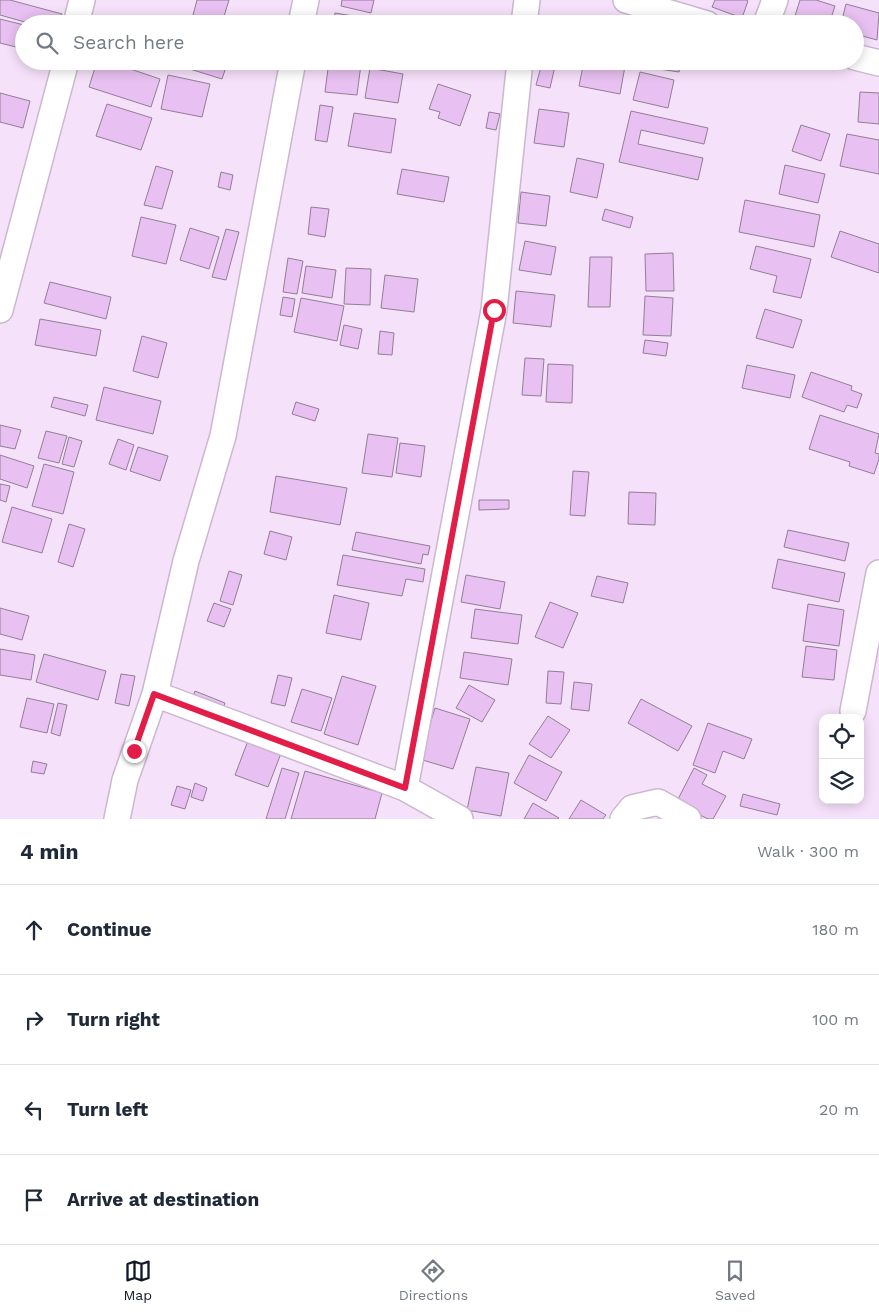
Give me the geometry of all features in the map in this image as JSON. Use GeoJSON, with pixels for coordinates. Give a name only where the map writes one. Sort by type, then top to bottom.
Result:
{"type":"FeatureCollection","features":[{"type":"Feature","properties":{"kind":"street"},"geometry":{"type":"LineString","coordinates":[[78,15],[82,0]]}},
{"type":"Feature","properties":{"kind":"street"},"geometry":{"type":"LineString","coordinates":[[303,15],[306,0]]}},
{"type":"Feature","properties":{"kind":"street"},"geometry":{"type":"LineString","coordinates":[[525,15],[527,0]]}},
{"type":"Feature","properties":{"kind":"street"},"geometry":{"type":"LineString","coordinates":[[626,0],[677,15]]}},
{"type":"Feature","properties":{"kind":"street"},"geometry":{"type":"LineString","coordinates":[[769,15],[775,0]]}},
{"type":"Feature","properties":{"kind":"street"},"geometry":{"type":"LineString","coordinates":[[864,59],[879,63]]}},
{"type":"Feature","properties":{"kind":"street"},"geometry":{"type":"LineString","coordinates":[[0,310],[64,70]]}},
{"type":"Feature","properties":{"kind":"street"},"geometry":{"type":"LineString","coordinates":[[117,819],[125,780],[154,694],[186,561],[222,436],[291,70]]}},
{"type":"Feature","properties":{"kind":"street"},"geometry":{"type":"LineString","coordinates":[[405,788],[494,310],[519,70]]}},
{"type":"Feature","properties":{"kind":"street"},"geometry":{"type":"LineString","coordinates":[[853,711],[879,573]]}},
{"type":"Feature","properties":{"kind":"street"},"geometry":{"type":"LineString","coordinates":[[154,694],[405,788],[460,819]]}},
{"type":"Feature","properties":{"kind":"street"},"geometry":{"type":"LineString","coordinates":[[623,819],[632,808],[658,802],[688,819]]}},
{"type":"Feature","properties":{"kind":"building"},"geometry":{"type":"Polygon","coordinates":[[[0,0],[10,0],[62,14],[15,15],[15,19],[0,15],[0,0]]]}},
{"type":"Feature","properties":{"kind":"building"},"geometry":{"type":"Polygon","coordinates":[[[197,0],[229,0],[224,15],[193,15],[197,0]]]}},
{"type":"Feature","properties":{"kind":"building"},"geometry":{"type":"Polygon","coordinates":[[[342,0],[374,0],[371,13],[341,6],[342,0]]]}},
{"type":"Feature","properties":{"kind":"building"},"geometry":{"type":"Polygon","coordinates":[[[715,0],[748,1],[743,15],[734,15],[712,7],[715,0]]]}},
{"type":"Feature","properties":{"kind":"building"},"geometry":{"type":"Polygon","coordinates":[[[800,0],[816,0],[835,6],[832,15],[795,15],[800,0]]]}},
{"type":"Feature","properties":{"kind":"building"},"geometry":{"type":"Polygon","coordinates":[[[846,4],[879,13],[877,40],[864,36],[864,15],[843,15],[846,4]]]}},
{"type":"Feature","properties":{"kind":"building"},"geometry":{"type":"Polygon","coordinates":[[[0,19],[15,23],[15,47],[0,43],[0,19]]]}},
{"type":"Feature","properties":{"kind":"building"},"geometry":{"type":"Polygon","coordinates":[[[94,70],[134,70],[160,79],[151,107],[89,87],[94,70]]]}},
{"type":"Feature","properties":{"kind":"building"},"geometry":{"type":"Polygon","coordinates":[[[193,70],[225,70],[222,79],[193,70]]]}},
{"type":"Feature","properties":{"kind":"building"},"geometry":{"type":"Polygon","coordinates":[[[328,70],[360,70],[357,95],[325,92],[328,70]]]}},
{"type":"Feature","properties":{"kind":"building"},"geometry":{"type":"Polygon","coordinates":[[[370,70],[403,74],[398,103],[365,98],[370,70]]]}},
{"type":"Feature","properties":{"kind":"building"},"geometry":{"type":"Polygon","coordinates":[[[540,70],[554,70],[550,88],[536,85],[540,70]]]}},
{"type":"Feature","properties":{"kind":"building"},"geometry":{"type":"Polygon","coordinates":[[[582,70],[624,70],[620,94],[579,86],[582,70]]]}},
{"type":"Feature","properties":{"kind":"building"},"geometry":{"type":"Polygon","coordinates":[[[640,72],[674,80],[668,108],[633,100],[640,72]]]}},
{"type":"Feature","properties":{"kind":"building"},"geometry":{"type":"Polygon","coordinates":[[[168,75],[210,84],[202,117],[161,109],[168,75]]]}},
{"type":"Feature","properties":{"kind":"building"},"geometry":{"type":"Polygon","coordinates":[[[438,84],[471,95],[460,126],[438,118],[440,112],[429,109],[438,84]]]}},
{"type":"Feature","properties":{"kind":"building"},"geometry":{"type":"Polygon","coordinates":[[[860,92],[879,93],[879,124],[858,122],[860,92]]]}},
{"type":"Feature","properties":{"kind":"building"},"geometry":{"type":"Polygon","coordinates":[[[0,93],[30,101],[23,128],[0,122],[0,93]]]}},
{"type":"Feature","properties":{"kind":"building"},"geometry":{"type":"Polygon","coordinates":[[[107,104],[152,118],[141,150],[96,136],[107,104]]]}},
{"type":"Feature","properties":{"kind":"building"},"geometry":{"type":"Polygon","coordinates":[[[320,105],[333,107],[327,142],[315,140],[320,105]]]}},
{"type":"Feature","properties":{"kind":"building"},"geometry":{"type":"Polygon","coordinates":[[[539,109],[569,113],[564,147],[534,143],[539,109]]]}},
{"type":"Feature","properties":{"kind":"building"},"geometry":{"type":"Polygon","coordinates":[[[631,111],[708,128],[704,144],[641,130],[638,144],[703,158],[698,180],[619,162],[631,111]]]}},
{"type":"Feature","properties":{"kind":"building"},"geometry":{"type":"Polygon","coordinates":[[[489,112],[500,114],[496,130],[486,128],[489,112]]]}},
{"type":"Feature","properties":{"kind":"building"},"geometry":{"type":"Polygon","coordinates":[[[354,113],[396,119],[391,153],[348,146],[354,113]]]}},
{"type":"Feature","properties":{"kind":"building"},"geometry":{"type":"Polygon","coordinates":[[[801,125],[830,134],[821,161],[792,151],[801,125]]]}},
{"type":"Feature","properties":{"kind":"building"},"geometry":{"type":"Polygon","coordinates":[[[847,134],[879,140],[879,174],[840,166],[847,134]]]}},
{"type":"Feature","properties":{"kind":"building"},"geometry":{"type":"Polygon","coordinates":[[[577,158],[604,164],[597,198],[570,192],[577,158]]]}},
{"type":"Feature","properties":{"kind":"building"},"geometry":{"type":"Polygon","coordinates":[[[785,165],[825,174],[818,203],[779,194],[785,165]]]}},
{"type":"Feature","properties":{"kind":"building"},"geometry":{"type":"Polygon","coordinates":[[[156,166],[173,171],[162,209],[144,205],[156,166]]]}},
{"type":"Feature","properties":{"kind":"building"},"geometry":{"type":"Polygon","coordinates":[[[402,169],[449,177],[444,202],[397,194],[402,169]]]}},
{"type":"Feature","properties":{"kind":"building"},"geometry":{"type":"Polygon","coordinates":[[[221,172],[233,175],[230,190],[218,187],[221,172]]]}},
{"type":"Feature","properties":{"kind":"building"},"geometry":{"type":"Polygon","coordinates":[[[521,192],[550,196],[546,226],[518,223],[521,192]]]}},
{"type":"Feature","properties":{"kind":"building"},"geometry":{"type":"Polygon","coordinates":[[[745,200],[820,215],[814,247],[739,232],[745,200]]]}},
{"type":"Feature","properties":{"kind":"building"},"geometry":{"type":"Polygon","coordinates":[[[311,207],[329,209],[325,237],[308,234],[311,207]]]}},
{"type":"Feature","properties":{"kind":"building"},"geometry":{"type":"Polygon","coordinates":[[[605,209],[633,217],[630,228],[602,220],[605,209]]]}},
{"type":"Feature","properties":{"kind":"building"},"geometry":{"type":"Polygon","coordinates":[[[141,217],[176,225],[166,264],[132,256],[141,217]]]}},
{"type":"Feature","properties":{"kind":"building"},"geometry":{"type":"Polygon","coordinates":[[[190,228],[219,237],[209,269],[180,260],[190,228]]]}},
{"type":"Feature","properties":{"kind":"building"},"geometry":{"type":"Polygon","coordinates":[[[226,229],[239,232],[226,280],[212,277],[226,229]]]}},
{"type":"Feature","properties":{"kind":"building"},"geometry":{"type":"Polygon","coordinates":[[[840,231],[879,244],[879,273],[831,257],[840,231]]]}},
{"type":"Feature","properties":{"kind":"building"},"geometry":{"type":"Polygon","coordinates":[[[525,241],[556,247],[551,275],[519,270],[525,241]]]}},
{"type":"Feature","properties":{"kind":"building"},"geometry":{"type":"Polygon","coordinates":[[[756,246],[811,259],[801,298],[773,292],[777,276],[750,269],[756,246]]]}},
{"type":"Feature","properties":{"kind":"building"},"geometry":{"type":"Polygon","coordinates":[[[673,253],[674,291],[646,291],[645,254],[673,253]]]}},
{"type":"Feature","properties":{"kind":"building"},"geometry":{"type":"Polygon","coordinates":[[[590,257],[612,257],[610,307],[588,307],[590,257]]]}},
{"type":"Feature","properties":{"kind":"building"},"geometry":{"type":"Polygon","coordinates":[[[288,258],[303,261],[297,294],[283,292],[288,258]]]}},
{"type":"Feature","properties":{"kind":"building"},"geometry":{"type":"Polygon","coordinates":[[[306,266],[336,270],[332,298],[302,293],[306,266]]]}},
{"type":"Feature","properties":{"kind":"building"},"geometry":{"type":"Polygon","coordinates":[[[346,268],[371,269],[370,305],[344,304],[346,268]]]}},
{"type":"Feature","properties":{"kind":"building"},"geometry":{"type":"Polygon","coordinates":[[[385,275],[418,279],[414,312],[381,308],[385,275]]]}},
{"type":"Feature","properties":{"kind":"building"},"geometry":{"type":"Polygon","coordinates":[[[50,282],[111,297],[106,319],[44,303],[50,282]]]}},
{"type":"Feature","properties":{"kind":"building"},"geometry":{"type":"Polygon","coordinates":[[[516,291],[555,295],[551,327],[513,323],[516,291]]]}},
{"type":"Feature","properties":{"kind":"building"},"geometry":{"type":"Polygon","coordinates":[[[645,296],[673,298],[671,336],[643,335],[645,296]]]}},
{"type":"Feature","properties":{"kind":"building"},"geometry":{"type":"Polygon","coordinates":[[[283,297],[295,299],[292,317],[280,315],[283,297]]]}},
{"type":"Feature","properties":{"kind":"building"},"geometry":{"type":"Polygon","coordinates":[[[301,298],[344,306],[337,341],[294,332],[301,298]]]}},
{"type":"Feature","properties":{"kind":"building"},"geometry":{"type":"Polygon","coordinates":[[[765,309],[802,320],[793,348],[756,338],[765,309]]]}},
{"type":"Feature","properties":{"kind":"building"},"geometry":{"type":"Polygon","coordinates":[[[40,319],[101,330],[96,356],[35,345],[40,319]]]}},
{"type":"Feature","properties":{"kind":"building"},"geometry":{"type":"Polygon","coordinates":[[[344,325],[362,329],[358,349],[340,345],[344,325]]]}},
{"type":"Feature","properties":{"kind":"building"},"geometry":{"type":"Polygon","coordinates":[[[380,331],[394,333],[392,355],[378,354],[380,331]]]}},
{"type":"Feature","properties":{"kind":"building"},"geometry":{"type":"Polygon","coordinates":[[[142,336],[167,343],[158,378],[133,371],[142,336]]]}},
{"type":"Feature","properties":{"kind":"building"},"geometry":{"type":"Polygon","coordinates":[[[645,340],[668,343],[666,356],[643,353],[645,340]]]}},
{"type":"Feature","properties":{"kind":"building"},"geometry":{"type":"Polygon","coordinates":[[[525,358],[544,359],[541,396],[522,395],[525,358]]]}},
{"type":"Feature","properties":{"kind":"building"},"geometry":{"type":"Polygon","coordinates":[[[548,364],[573,365],[572,403],[546,402],[548,364]]]}},
{"type":"Feature","properties":{"kind":"building"},"geometry":{"type":"Polygon","coordinates":[[[747,365],[795,375],[790,398],[742,388],[747,365]]]}},
{"type":"Feature","properties":{"kind":"building"},"geometry":{"type":"Polygon","coordinates":[[[811,372],[852,386],[851,390],[862,394],[857,408],[847,405],[844,412],[802,397],[811,372]]]}},
{"type":"Feature","properties":{"kind":"building"},"geometry":{"type":"Polygon","coordinates":[[[104,387],[161,401],[153,434],[96,420],[104,387]]]}},
{"type":"Feature","properties":{"kind":"building"},"geometry":{"type":"Polygon","coordinates":[[[54,397],[88,405],[85,416],[51,407],[54,397]]]}},
{"type":"Feature","properties":{"kind":"building"},"geometry":{"type":"Polygon","coordinates":[[[296,402],[319,409],[315,421],[292,414],[296,402]]]}},
{"type":"Feature","properties":{"kind":"building"},"geometry":{"type":"Polygon","coordinates":[[[820,415],[879,434],[875,453],[879,454],[879,459],[874,474],[849,466],[850,462],[809,449],[820,415]]]}},
{"type":"Feature","properties":{"kind":"building"},"geometry":{"type":"Polygon","coordinates":[[[0,425],[21,430],[15,449],[0,446],[0,425]]]}},
{"type":"Feature","properties":{"kind":"building"},"geometry":{"type":"Polygon","coordinates":[[[46,431],[67,436],[59,463],[38,458],[46,431]]]}},
{"type":"Feature","properties":{"kind":"building"},"geometry":{"type":"Polygon","coordinates":[[[368,434],[398,438],[392,477],[362,473],[368,434]]]}},
{"type":"Feature","properties":{"kind":"building"},"geometry":{"type":"Polygon","coordinates":[[[69,437],[82,441],[74,467],[62,464],[69,437]]]}},
{"type":"Feature","properties":{"kind":"building"},"geometry":{"type":"Polygon","coordinates":[[[118,439],[134,445],[126,470],[109,464],[118,439]]]}},
{"type":"Feature","properties":{"kind":"building"},"geometry":{"type":"Polygon","coordinates":[[[400,443],[425,446],[421,477],[396,473],[400,443]]]}},
{"type":"Feature","properties":{"kind":"building"},"geometry":{"type":"Polygon","coordinates":[[[138,447],[168,456],[160,481],[130,471],[138,447]]]}},
{"type":"Feature","properties":{"kind":"building"},"geometry":{"type":"Polygon","coordinates":[[[0,455],[34,466],[27,488],[0,479],[0,455]]]}},
{"type":"Feature","properties":{"kind":"building"},"geometry":{"type":"Polygon","coordinates":[[[44,464],[74,472],[63,514],[32,506],[44,464]]]}},
{"type":"Feature","properties":{"kind":"building"},"geometry":{"type":"Polygon","coordinates":[[[573,471],[589,472],[585,516],[570,515],[573,471]]]}},
{"type":"Feature","properties":{"kind":"building"},"geometry":{"type":"Polygon","coordinates":[[[276,476],[347,488],[340,525],[270,512],[276,476]]]}},
{"type":"Feature","properties":{"kind":"building"},"geometry":{"type":"Polygon","coordinates":[[[0,484],[10,486],[6,502],[0,500],[0,484]]]}},
{"type":"Feature","properties":{"kind":"building"},"geometry":{"type":"Polygon","coordinates":[[[629,492],[656,493],[655,525],[628,524],[629,492]]]}},
{"type":"Feature","properties":{"kind":"building"},"geometry":{"type":"Polygon","coordinates":[[[479,500],[509,500],[509,509],[479,510],[479,500]]]}},
{"type":"Feature","properties":{"kind":"building"},"geometry":{"type":"Polygon","coordinates":[[[12,507],[52,519],[42,553],[2,542],[12,507]]]}},
{"type":"Feature","properties":{"kind":"building"},"geometry":{"type":"Polygon","coordinates":[[[69,524],[85,529],[73,567],[58,562],[69,524]]]}},
{"type":"Feature","properties":{"kind":"building"},"geometry":{"type":"Polygon","coordinates":[[[788,530],[849,543],[845,561],[784,547],[788,530]]]}},
{"type":"Feature","properties":{"kind":"building"},"geometry":{"type":"Polygon","coordinates":[[[270,531],[292,537],[286,560],[264,554],[270,531]]]}},
{"type":"Feature","properties":{"kind":"building"},"geometry":{"type":"Polygon","coordinates":[[[356,532],[430,546],[428,555],[423,554],[421,564],[352,550],[356,532]]]}},
{"type":"Feature","properties":{"kind":"building"},"geometry":{"type":"Polygon","coordinates":[[[343,555],[425,569],[423,582],[406,579],[402,596],[337,585],[343,555]]]}},
{"type":"Feature","properties":{"kind":"building"},"geometry":{"type":"Polygon","coordinates":[[[778,559],[845,573],[839,602],[772,588],[778,559]]]}},
{"type":"Feature","properties":{"kind":"building"},"geometry":{"type":"Polygon","coordinates":[[[229,571],[242,575],[233,605],[220,601],[229,571]]]}},
{"type":"Feature","properties":{"kind":"building"},"geometry":{"type":"Polygon","coordinates":[[[466,575],[505,582],[500,609],[461,602],[466,575]]]}},
{"type":"Feature","properties":{"kind":"building"},"geometry":{"type":"Polygon","coordinates":[[[597,576],[628,583],[623,603],[591,596],[597,576]]]}},
{"type":"Feature","properties":{"kind":"building"},"geometry":{"type":"Polygon","coordinates":[[[334,595],[369,603],[361,640],[326,633],[334,595]]]}},
{"type":"Feature","properties":{"kind":"building"},"geometry":{"type":"Polygon","coordinates":[[[550,602],[578,613],[563,648],[535,637],[550,602]]]}},
{"type":"Feature","properties":{"kind":"building"},"geometry":{"type":"Polygon","coordinates":[[[214,603],[231,609],[224,627],[207,621],[214,603]]]}},
{"type":"Feature","properties":{"kind":"building"},"geometry":{"type":"Polygon","coordinates":[[[808,604],[844,610],[839,646],[803,641],[808,604]]]}},
{"type":"Feature","properties":{"kind":"building"},"geometry":{"type":"Polygon","coordinates":[[[0,608],[29,616],[22,640],[0,634],[0,608]]]}},
{"type":"Feature","properties":{"kind":"building"},"geometry":{"type":"Polygon","coordinates":[[[475,609],[522,615],[518,644],[471,638],[475,609]]]}},
{"type":"Feature","properties":{"kind":"building"},"geometry":{"type":"Polygon","coordinates":[[[806,646],[837,650],[834,680],[802,677],[806,646]]]}},
{"type":"Feature","properties":{"kind":"building"},"geometry":{"type":"Polygon","coordinates":[[[0,649],[35,655],[31,680],[0,675],[0,649]]]}},
{"type":"Feature","properties":{"kind":"building"},"geometry":{"type":"Polygon","coordinates":[[[464,652],[512,659],[508,685],[460,678],[464,652]]]}},
{"type":"Feature","properties":{"kind":"building"},"geometry":{"type":"Polygon","coordinates":[[[44,654],[106,671],[98,700],[36,682],[44,654]]]}},
{"type":"Feature","properties":{"kind":"building"},"geometry":{"type":"Polygon","coordinates":[[[548,671],[564,672],[561,704],[546,703],[548,671]]]}},
{"type":"Feature","properties":{"kind":"building"},"geometry":{"type":"Polygon","coordinates":[[[121,674],[135,676],[129,706],[115,703],[121,674]]]}},
{"type":"Feature","properties":{"kind":"building"},"geometry":{"type":"Polygon","coordinates":[[[278,675],[292,678],[285,706],[271,703],[278,675]]]}},
{"type":"Feature","properties":{"kind":"building"},"geometry":{"type":"Polygon","coordinates":[[[342,676],[376,686],[358,745],[324,734],[342,676]]]}},
{"type":"Feature","properties":{"kind":"building"},"geometry":{"type":"Polygon","coordinates":[[[574,682],[592,684],[589,711],[571,709],[574,682]]]}},
{"type":"Feature","properties":{"kind":"building"},"geometry":{"type":"Polygon","coordinates":[[[469,685],[495,700],[482,722],[456,708],[469,685]]]}},
{"type":"Feature","properties":{"kind":"building"},"geometry":{"type":"Polygon","coordinates":[[[302,689],[332,698],[321,731],[291,722],[302,689]]]}},
{"type":"Feature","properties":{"kind":"building"},"geometry":{"type":"Polygon","coordinates":[[[195,691],[225,703],[221,714],[191,702],[195,691]]]}},
{"type":"Feature","properties":{"kind":"building"},"geometry":{"type":"Polygon","coordinates":[[[27,698],[54,704],[47,733],[20,727],[27,698]]]}},
{"type":"Feature","properties":{"kind":"building"},"geometry":{"type":"Polygon","coordinates":[[[641,699],[692,726],[678,751],[628,723],[641,699]]]}},
{"type":"Feature","properties":{"kind":"building"},"geometry":{"type":"Polygon","coordinates":[[[58,703],[67,705],[60,736],[51,733],[58,703]]]}},
{"type":"Feature","properties":{"kind":"building"},"geometry":{"type":"Polygon","coordinates":[[[435,708],[470,719],[453,769],[419,759],[435,708]]]}},
{"type":"Feature","properties":{"kind":"building"},"geometry":{"type":"Polygon","coordinates":[[[548,716],[570,730],[551,758],[529,744],[548,716]]]}},
{"type":"Feature","properties":{"kind":"building"},"geometry":{"type":"Polygon","coordinates":[[[708,723],[752,739],[744,759],[723,751],[715,773],[693,765],[708,723]]]}},
{"type":"Feature","properties":{"kind":"building"},"geometry":{"type":"Polygon","coordinates":[[[249,738],[282,751],[268,787],[235,775],[249,738]]]}},
{"type":"Feature","properties":{"kind":"building"},"geometry":{"type":"Polygon","coordinates":[[[529,755],[562,772],[546,801],[514,783],[529,755]]]}},
{"type":"Feature","properties":{"kind":"building"},"geometry":{"type":"Polygon","coordinates":[[[33,761],[47,764],[44,774],[31,772],[33,761]]]}},
{"type":"Feature","properties":{"kind":"building"},"geometry":{"type":"Polygon","coordinates":[[[476,767],[509,773],[501,816],[467,810],[476,767]]]}},
{"type":"Feature","properties":{"kind":"building"},"geometry":{"type":"Polygon","coordinates":[[[282,768],[299,773],[285,819],[266,819],[282,768]]]}},
{"type":"Feature","properties":{"kind":"building"},"geometry":{"type":"Polygon","coordinates":[[[694,768],[707,775],[702,784],[726,796],[713,819],[708,819],[676,803],[694,768]]]}},
{"type":"Feature","properties":{"kind":"building"},"geometry":{"type":"Polygon","coordinates":[[[305,771],[382,793],[375,819],[291,819],[305,771]]]}},
{"type":"Feature","properties":{"kind":"building"},"geometry":{"type":"Polygon","coordinates":[[[195,783],[207,788],[203,801],[191,797],[195,783]]]}},
{"type":"Feature","properties":{"kind":"building"},"geometry":{"type":"Polygon","coordinates":[[[177,786],[191,790],[185,809],[171,805],[177,786]]]}},
{"type":"Feature","properties":{"kind":"building"},"geometry":{"type":"Polygon","coordinates":[[[743,794],[780,804],[777,815],[740,806],[743,794]]]}},
{"type":"Feature","properties":{"kind":"building"},"geometry":{"type":"Polygon","coordinates":[[[581,800],[606,815],[603,819],[569,819],[581,800]]]}},
{"type":"Feature","properties":{"kind":"building"},"geometry":{"type":"Polygon","coordinates":[[[533,803],[559,818],[524,819],[533,803]]]}},
{"type":"Feature","properties":{"kind":"route"},"geometry":{"type":"LineString","coordinates":[[134,751],[154,694],[405,788],[494,310]]}}]}
